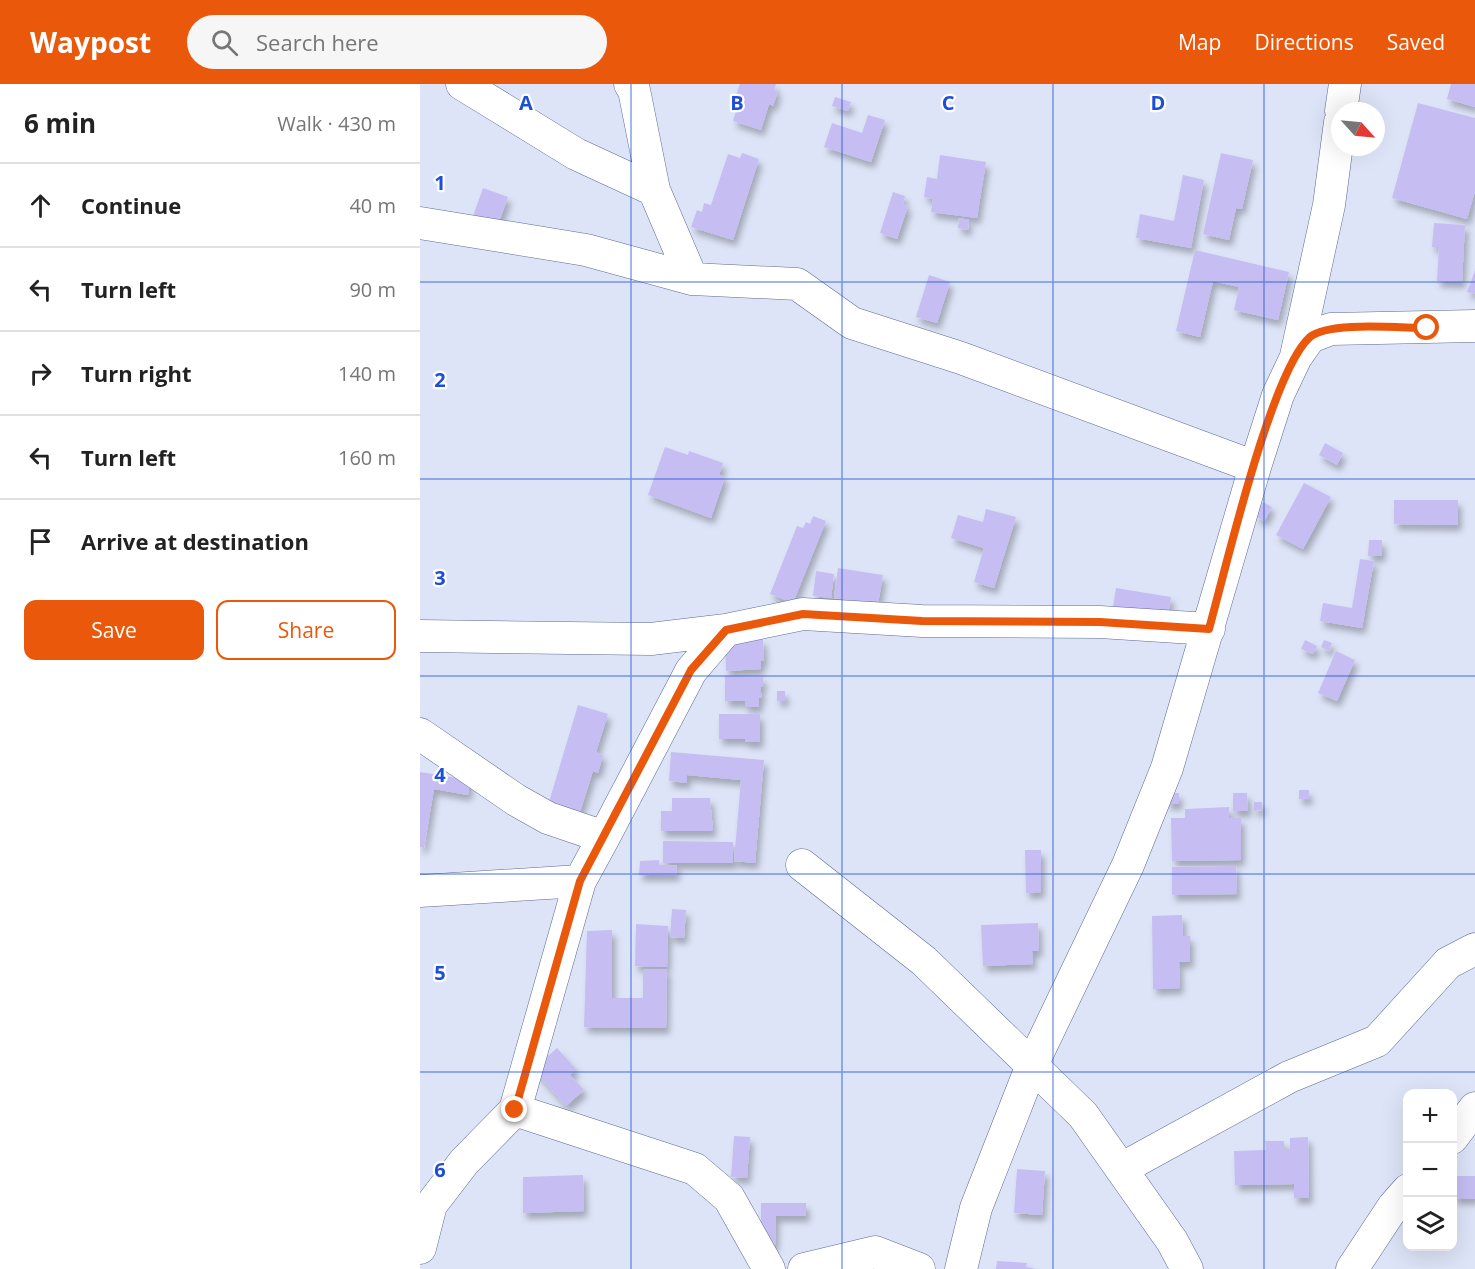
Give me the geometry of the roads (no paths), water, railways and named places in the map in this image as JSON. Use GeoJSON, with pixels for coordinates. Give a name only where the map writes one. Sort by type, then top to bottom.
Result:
{"type":"FeatureCollection","features":[{"type":"Feature","properties":{"kind":"street"},"geometry":{"type":"LineString","coordinates":[[462,84],[576,154],[654,190]]}},
{"type":"Feature","properties":{"kind":"street"},"geometry":{"type":"LineString","coordinates":[[630,84],[634,90],[654,190],[692,279]]}},
{"type":"Feature","properties":{"kind":"street"},"geometry":{"type":"LineString","coordinates":[[1342,102],[1345,84]]}},
{"type":"Feature","properties":{"kind":"street"},"geometry":{"type":"LineString","coordinates":[[1296,357],[1329,205],[1335,156]]}},
{"type":"Feature","properties":{"kind":"street"},"geometry":{"type":"LineString","coordinates":[[420,223],[586,250],[692,279],[797,284],[852,323],[961,358],[1255,467]]}},
{"type":"Feature","properties":{"kind":"street"},"geometry":{"type":"LineString","coordinates":[[961,1269],[976,1208],[1032,1065],[1128,865],[1163,779],[1255,467],[1278,395],[1296,357],[1310,337],[1331,329],[1475,326]]}},
{"type":"Feature","properties":{"kind":"street"},"geometry":{"type":"LineString","coordinates":[[420,636],[651,639],[726,630],[803,614],[922,621],[1100,622],[1209,629]]}},
{"type":"Feature","properties":{"kind":"street"},"geometry":{"type":"LineString","coordinates":[[420,1248],[431,1205],[464,1162],[515,1110],[580,881],[691,670],[726,630]]}},
{"type":"Feature","properties":{"kind":"street"},"geometry":{"type":"LineString","coordinates":[[420,734],[516,800],[549,818],[604,837]]}},
{"type":"Feature","properties":{"kind":"street"},"geometry":{"type":"LineString","coordinates":[[802,865],[924,961],[1083,1115],[1172,1241],[1187,1269]]}},
{"type":"Feature","properties":{"kind":"street"},"geometry":{"type":"LineString","coordinates":[[420,891],[580,881]]}},
{"type":"Feature","properties":{"kind":"street"},"geometry":{"type":"LineString","coordinates":[[1121,1169],[1289,1077],[1377,1041],[1448,963],[1475,949]]}},
{"type":"Feature","properties":{"kind":"street"},"geometry":{"type":"LineString","coordinates":[[1457,1131],[1475,1108]]}},
{"type":"Feature","properties":{"kind":"street"},"geometry":{"type":"LineString","coordinates":[[515,1110],[695,1169],[729,1198],[769,1269]]}},
{"type":"Feature","properties":{"kind":"street"},"geometry":{"type":"LineString","coordinates":[[1352,1269],[1403,1195]]}},
{"type":"Feature","properties":{"kind":"street"},"geometry":{"type":"LineString","coordinates":[[804,1269],[875,1252],[919,1269]]}}]}
